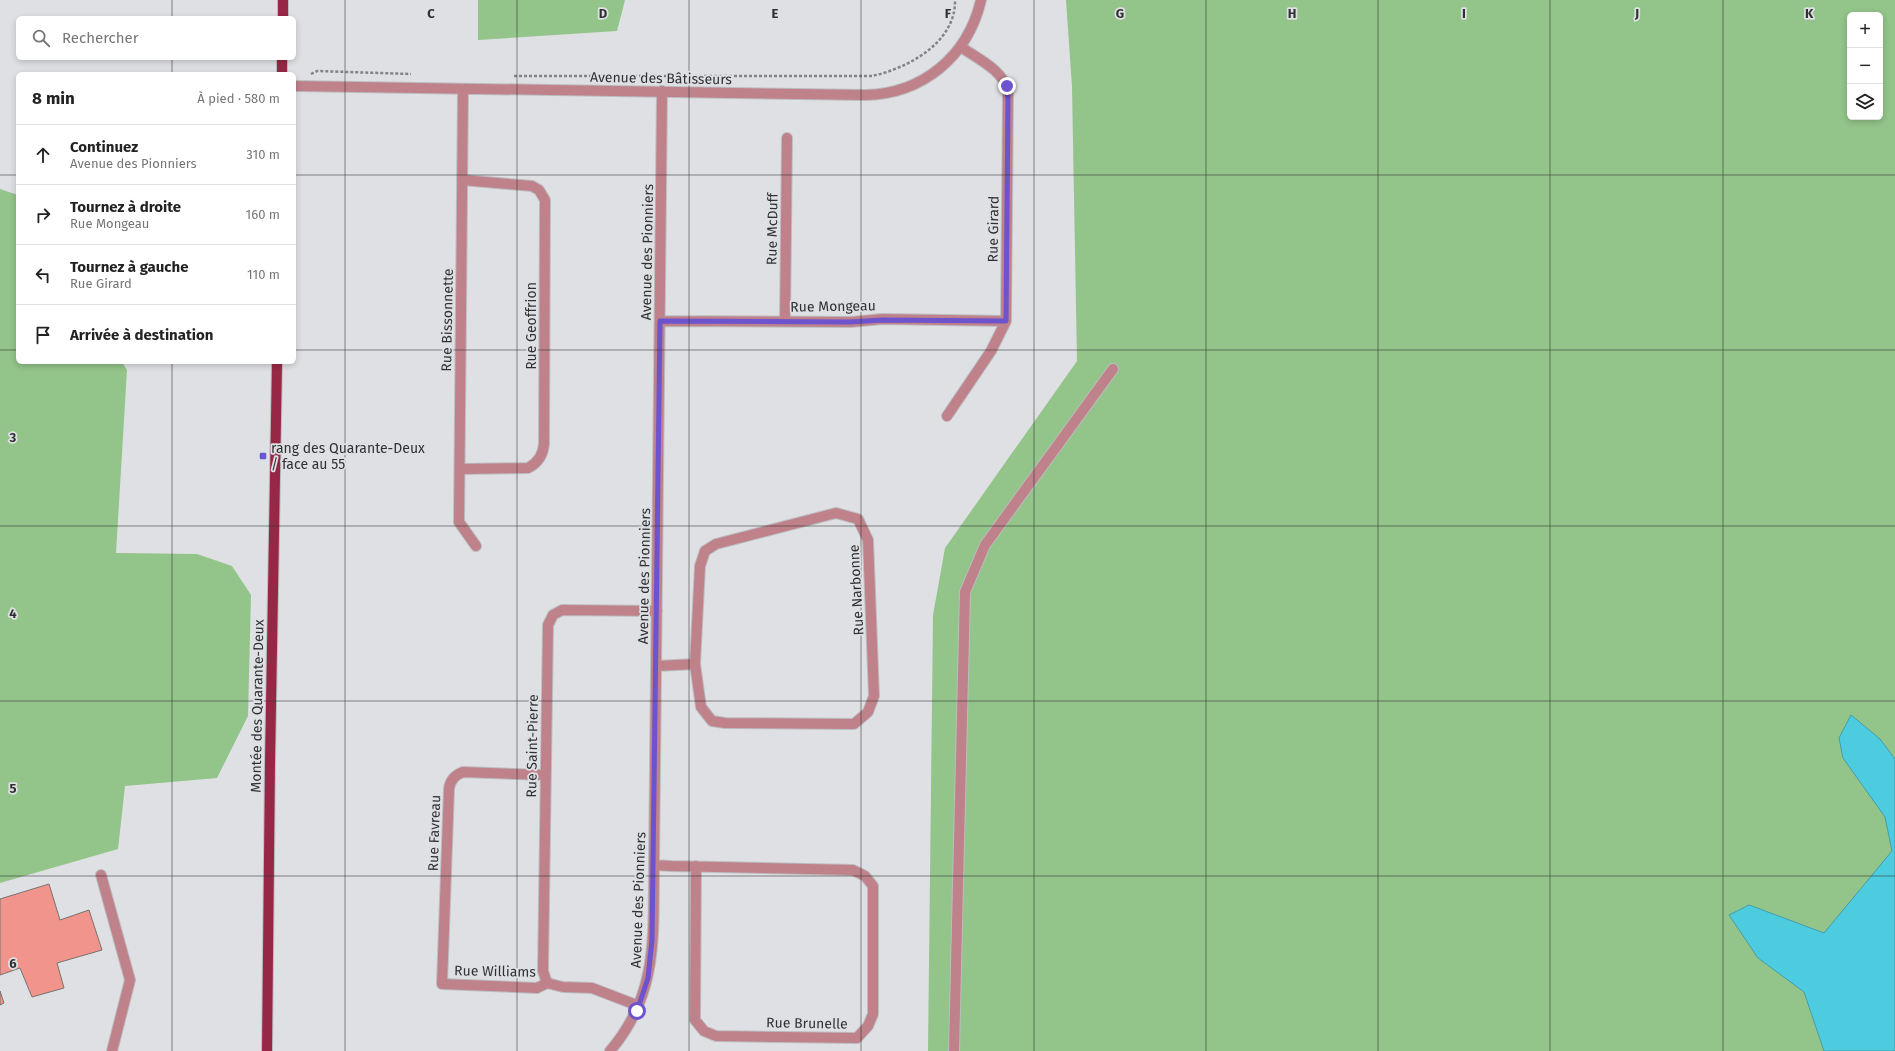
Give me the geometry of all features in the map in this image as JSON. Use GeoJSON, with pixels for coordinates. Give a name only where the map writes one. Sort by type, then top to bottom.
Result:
{"type":"FeatureCollection","features":[{"type":"Feature","properties":{"kind":"main road"},"geometry":{"type":"LineString","coordinates":[[283,0],[283,16]]}},
{"type":"Feature","properties":{"kind":"main road"},"geometry":{"type":"LineString","coordinates":[[282,60],[282,72]]}},
{"type":"Feature","properties":{"kind":"main road","name":"Montée des Quarante-Deux"},"geometry":{"type":"LineString","coordinates":[[267,1051],[270,762],[278,364]]}},
{"type":"Feature","properties":{"kind":"street","name":"Avenue des Bâtisseurs"},"geometry":{"type":"LineString","coordinates":[[296,86],[865,95],[885,94],[905,89],[924,80],[948,62],[961,47],[972,29],[982,0]]}},
{"type":"Feature","properties":{"kind":"street","name":"Rue Girard"},"geometry":{"type":"LineString","coordinates":[[947,416],[991,351],[1006,321],[1008,91],[1005,82],[999,74],[961,47]]}},
{"type":"Feature","properties":{"kind":"street","name":"Rue Bissonnette"},"geometry":{"type":"LineString","coordinates":[[463,89],[459,522],[476,546]]}},
{"type":"Feature","properties":{"kind":"street","name":"Avenue des Pionniers"},"geometry":{"type":"LineString","coordinates":[[610,1051],[626,1030],[639,1006],[648,978],[652,956],[657,666],[662,91]]}},
{"type":"Feature","properties":{"kind":"street","name":"Rue McDuff"},"geometry":{"type":"LineString","coordinates":[[785,321],[788,138]]}},
{"type":"Feature","properties":{"kind":"street","name":"Rue Geoffrion"},"geometry":{"type":"LineString","coordinates":[[460,469],[528,468],[535,464],[541,457],[544,444],[545,200],[539,190],[529,185],[462,180]]}},
{"type":"Feature","properties":{"kind":"street","name":"Rue Mongeau"},"geometry":{"type":"LineString","coordinates":[[660,321],[1006,321]]}},
{"type":"Feature","properties":{"kind":"street"},"geometry":{"type":"LineString","coordinates":[[954,1051],[965,592],[985,545],[1113,369]]}},
{"type":"Feature","properties":{"kind":"street","name":"Rue Narbonne"},"geometry":{"type":"LineString","coordinates":[[836,513],[858,520],[868,540],[874,696],[868,712],[854,724],[712,721],[701,707],[695,664],[700,566],[705,551],[716,544],[836,513]]}},
{"type":"Feature","properties":{"kind":"street","name":"Rue Saint-Pierre"},"geometry":{"type":"LineString","coordinates":[[547,983],[543,971],[547,628],[551,618],[556,613],[566,610],[657,611]]}},
{"type":"Feature","properties":{"kind":"street"},"geometry":{"type":"LineString","coordinates":[[657,666],[695,664]]}},
{"type":"Feature","properties":{"kind":"street","name":"Rue Favreau"},"geometry":{"type":"LineString","coordinates":[[442,984],[450,789],[452,781],[456,775],[464,772],[545,775]]}},
{"type":"Feature","properties":{"kind":"street","name":"Rue Brunelle"},"geometry":{"type":"LineString","coordinates":[[654,866],[696,866],[853,870],[865,876],[873,886],[873,1014],[868,1026],[857,1038],[716,1036],[704,1031],[695,1020],[696,866]]}},
{"type":"Feature","properties":{"kind":"street"},"geometry":{"type":"LineString","coordinates":[[101,875],[130,980],[112,1051]]}},
{"type":"Feature","properties":{"kind":"street","name":"Rue Williams"},"geometry":{"type":"LineString","coordinates":[[442,984],[537,988],[547,983],[562,987],[592,988],[639,1006]]}},
{"type":"Feature","properties":{"kind":"path","name":"Avenue des Bâtisseurs"},"geometry":{"type":"LineString","coordinates":[[510,76],[872,76],[895,68],[933,46],[942,38],[950,26],[954,15],[955,0]]}},
{"type":"Feature","properties":{"kind":"path"},"geometry":{"type":"LineString","coordinates":[[317,71],[417,74]]}},
{"type":"Feature","properties":{"kind":"green space"},"geometry":{"type":"Polygon","coordinates":[[[478,0],[625,0],[617,31],[478,40],[478,0]]]}},
{"type":"Feature","properties":{"kind":"green space"},"geometry":{"type":"Polygon","coordinates":[[[1066,0],[1895,0],[1895,1051],[928,1051],[933,615],[945,548],[1077,361],[1072,87],[1066,0]]]}},
{"type":"Feature","properties":{"kind":"green space"},"geometry":{"type":"Polygon","coordinates":[[[0,189],[16,194],[16,364],[123,364],[127,370],[116,553],[197,554],[232,566],[251,595],[248,716],[217,778],[125,786],[118,849],[0,883],[0,189]]]}},
{"type":"Feature","properties":{"kind":"water"},"geometry":{"type":"Polygon","coordinates":[[[1851,715],[1880,739],[1895,759],[1895,1051],[1824,1051],[1804,992],[1758,958],[1729,915],[1749,905],[1824,933],[1892,851],[1885,817],[1843,758],[1839,738],[1851,715]]]}},
{"type":"Feature","properties":{"kind":"building"},"geometry":{"type":"Polygon","coordinates":[[[49,884],[60,920],[89,910],[102,950],[57,963],[64,988],[32,997],[20,968],[0,975],[0,899],[49,884]]]}},
{"type":"Feature","properties":{"kind":"building"},"geometry":{"type":"Polygon","coordinates":[[[0,991],[4,1003],[0,1005],[0,991]]]}},
{"type":"Feature","properties":{"kind":"place","name":"rang des Quarante-Deux / face au 55"},"geometry":{"type":"Point","coordinates":[263,456]}},
{"type":"Feature","properties":{"kind":"route"},"geometry":{"type":"LineString","coordinates":[[637,1011],[645,989],[652,956],[660,321],[1006,321],[1007,86]]}}]}
